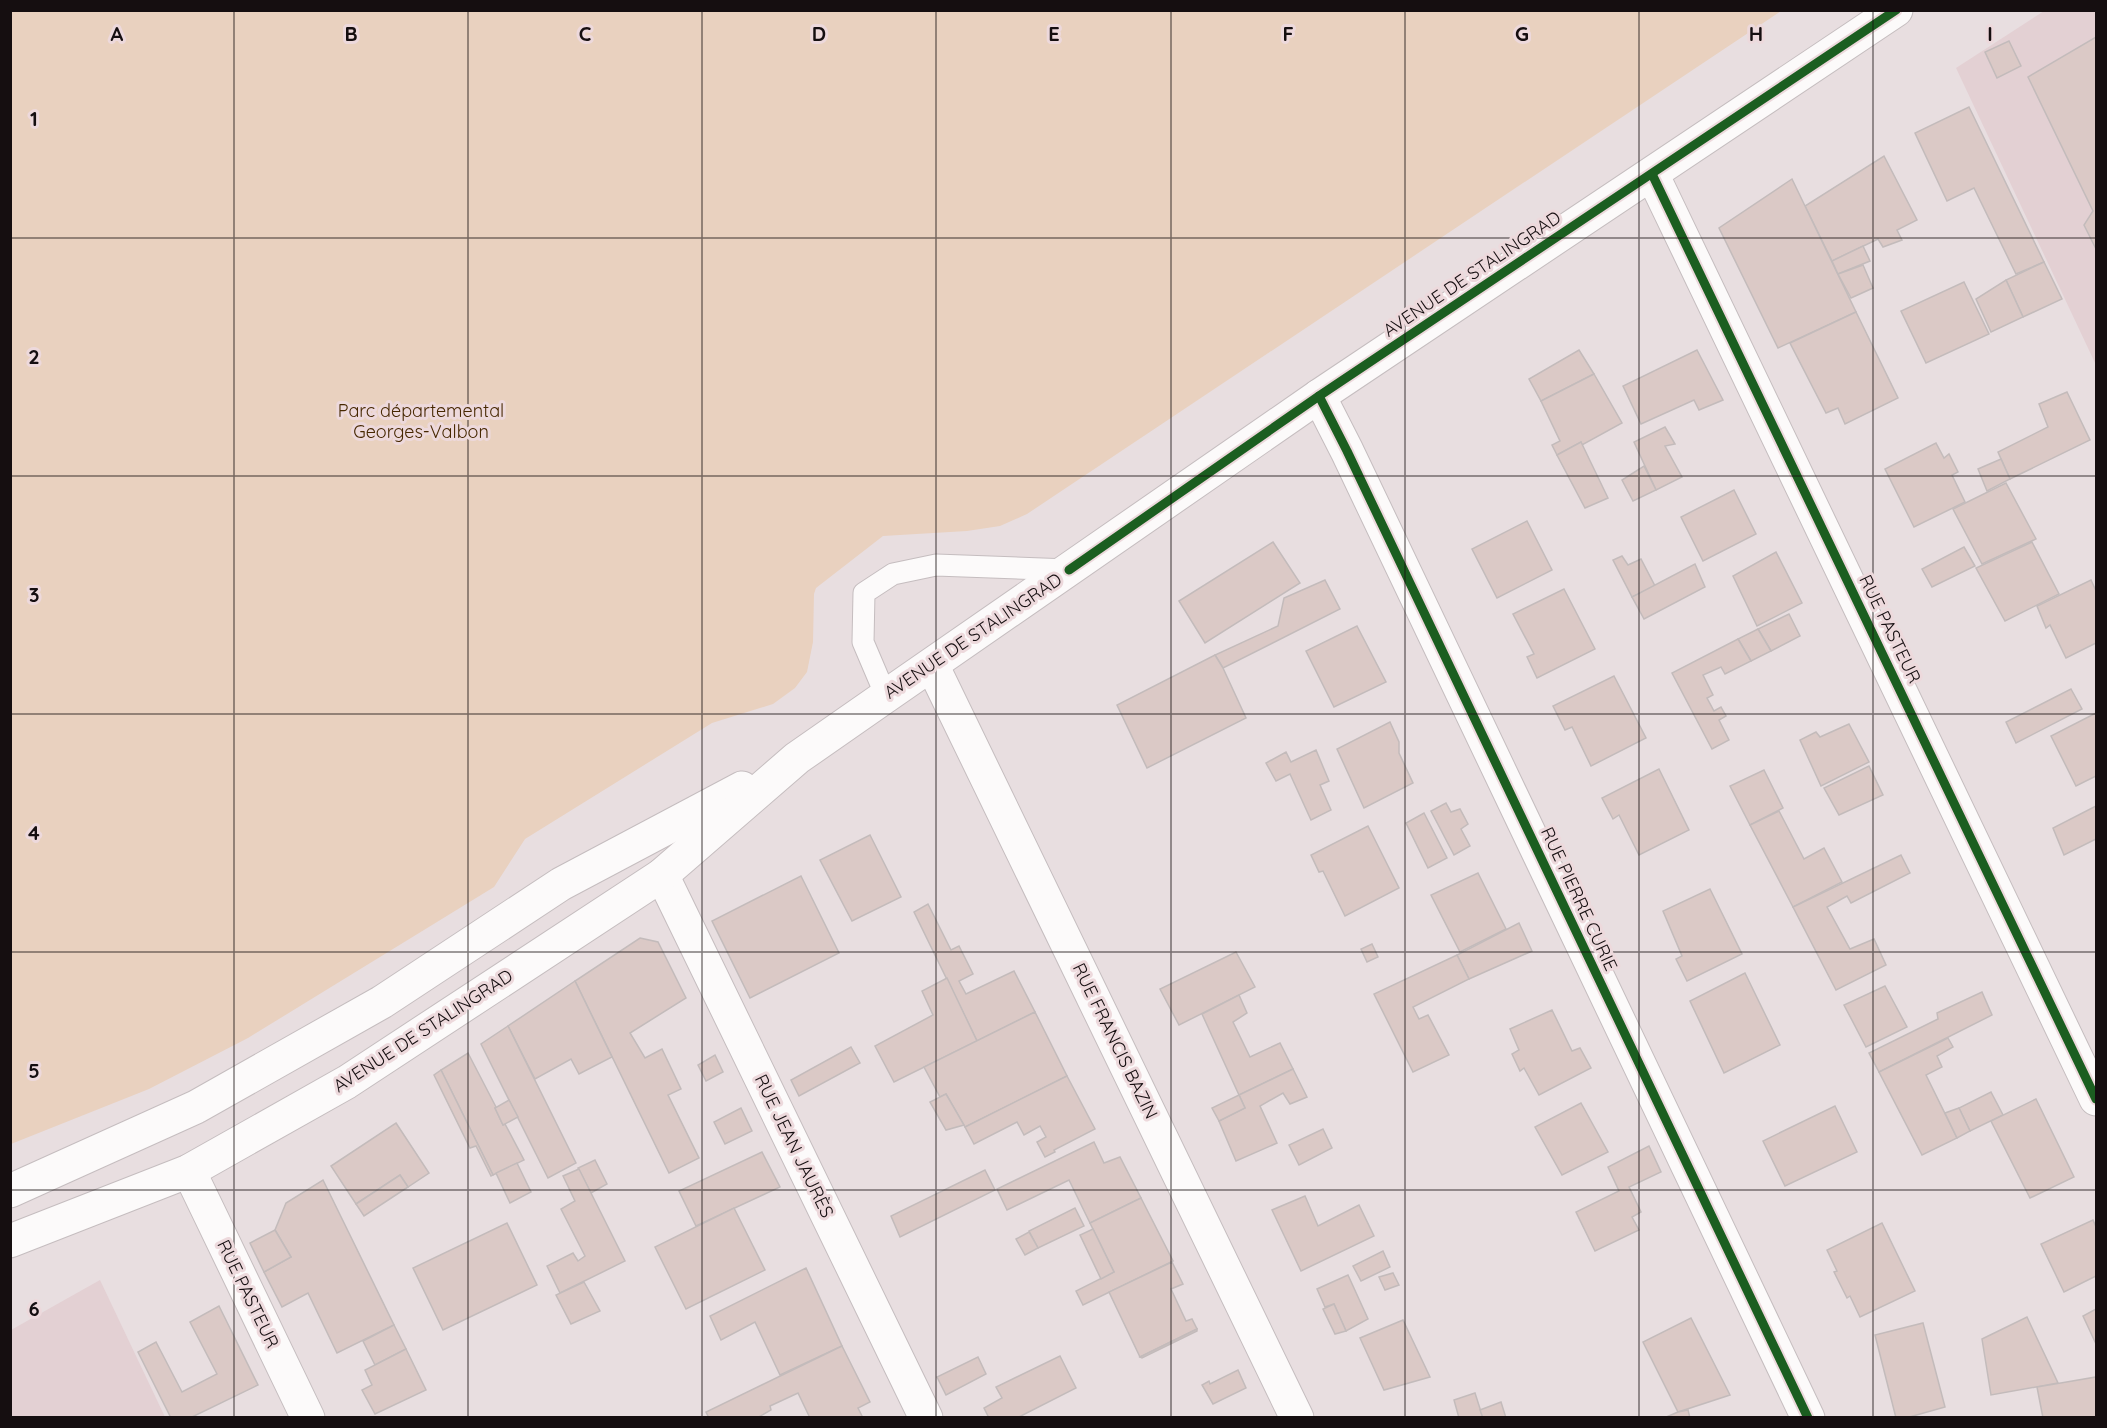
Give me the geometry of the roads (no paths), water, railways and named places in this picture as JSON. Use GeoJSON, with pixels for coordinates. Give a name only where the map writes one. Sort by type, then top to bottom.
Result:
{"type":"FeatureCollection","features":[{"type":"Feature","properties":{"kind":"street","name":"AVENUE DE STALINGRAD"},"geometry":{"type":"LineString","coordinates":[[10,1240],[189,1171],[347,1082],[662,875],[797,758],[1319,396],[1896,10]]}},
{"type":"Feature","properties":{"kind":"street","name":"RUE PASTEUR"},"geometry":{"type":"LineString","coordinates":[[1652,174],[2097,1100]]}},
{"type":"Feature","properties":{"kind":"street","name":"RUE PIERRE CURIE"},"geometry":{"type":"LineString","coordinates":[[1319,396],[1358,473],[1808,1418]]}},
{"type":"Feature","properties":{"kind":"street","name":"RUE FRANCIS BAZIN"},"geometry":{"type":"LineString","coordinates":[[932,665],[1297,1418]]}},
{"type":"Feature","properties":{"kind":"street","name":"AVENUE DE STALINGRAD"},"geometry":{"type":"LineString","coordinates":[[10,1191],[196,1107],[382,1002],[561,884],[797,758]]}},
{"type":"Feature","properties":{"kind":"street","name":"RUE JEAN JAURÈS"},"geometry":{"type":"LineString","coordinates":[[662,875],[926,1418]]}},
{"type":"Feature","properties":{"kind":"street","name":"RUE PASTEUR"},"geometry":{"type":"LineString","coordinates":[[189,1171],[308,1418]]}},
{"type":"Feature","properties":{"kind":"lane"},"geometry":{"type":"LineString","coordinates":[[886,696],[862,642],[864,593],[893,574],[936,566],[1069,570]]}},
{"type":"Feature","properties":{"kind":"park label","name":"Parc départemental Georges-Valbon"},"geometry":{"type":"Point","coordinates":[421,421]}}]}
